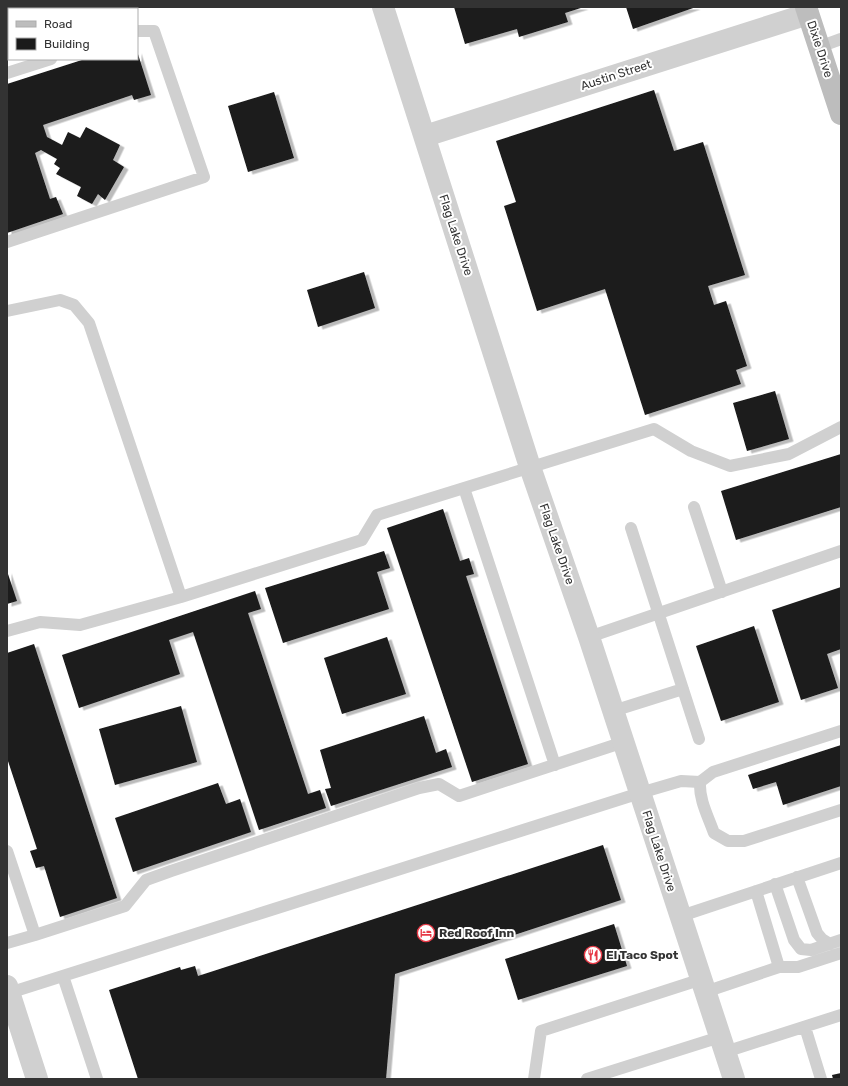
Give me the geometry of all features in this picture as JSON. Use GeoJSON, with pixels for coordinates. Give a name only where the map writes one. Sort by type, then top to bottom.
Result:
{"type":"FeatureCollection","features":[{"type":"Feature","properties":{"kind":"main road","name":"Dixie Drive"},"geometry":{"type":"LineString","coordinates":[[807,10],[841,114]]}},
{"type":"Feature","properties":{"kind":"street","name":"Flag Lake Drive"},"geometry":{"type":"LineString","coordinates":[[383,7],[530,467],[614,711],[734,1079]]}},
{"type":"Feature","properties":{"kind":"street","name":"Austin Street"},"geometry":{"type":"LineString","coordinates":[[425,136],[807,10]]}},
{"type":"Feature","properties":{"kind":"street"},"geometry":{"type":"LineString","coordinates":[[8,990],[37,1079]]}},
{"type":"Feature","properties":{"kind":"lane"},"geometry":{"type":"LineString","coordinates":[[7,242],[204,177],[154,31],[138,31]]}},
{"type":"Feature","properties":{"kind":"lane"},"geometry":{"type":"LineString","coordinates":[[819,47],[841,40]]}},
{"type":"Feature","properties":{"kind":"lane"},"geometry":{"type":"LineString","coordinates":[[7,73],[48,60]]}},
{"type":"Feature","properties":{"kind":"lane"},"geometry":{"type":"LineString","coordinates":[[7,311],[60,300],[74,305],[89,323],[181,597]]}},
{"type":"Feature","properties":{"kind":"lane"},"geometry":{"type":"LineString","coordinates":[[7,631],[40,622],[80,625],[181,597],[362,540],[377,515],[654,429],[691,451],[730,466],[789,454],[841,427]]}},
{"type":"Feature","properties":{"kind":"lane"},"geometry":{"type":"LineString","coordinates":[[464,488],[555,765]]}},
{"type":"Feature","properties":{"kind":"lane"},"geometry":{"type":"LineString","coordinates":[[694,507],[722,592]]}},
{"type":"Feature","properties":{"kind":"lane"},"geometry":{"type":"LineString","coordinates":[[631,528],[699,739]]}},
{"type":"Feature","properties":{"kind":"lane"},"geometry":{"type":"LineString","coordinates":[[589,637],[841,551]]}},
{"type":"Feature","properties":{"kind":"lane"},"geometry":{"type":"LineString","coordinates":[[614,711],[683,689]]}},
{"type":"Feature","properties":{"kind":"lane"},"geometry":{"type":"LineString","coordinates":[[8,990],[64,976],[640,793],[681,781],[700,782],[712,772],[841,731]]}},
{"type":"Feature","properties":{"kind":"lane"},"geometry":{"type":"LineString","coordinates":[[7,943],[125,906],[146,880],[158,875],[419,788],[439,784],[459,796],[624,742]]}},
{"type":"Feature","properties":{"kind":"lane"},"geometry":{"type":"LineString","coordinates":[[700,782],[702,801],[714,833],[728,841],[744,841],[841,810]]}},
{"type":"Feature","properties":{"kind":"lane"},"geometry":{"type":"LineString","coordinates":[[7,851],[35,935]]}},
{"type":"Feature","properties":{"kind":"lane"},"geometry":{"type":"LineString","coordinates":[[680,916],[841,863]]}},
{"type":"Feature","properties":{"kind":"lane"},"geometry":{"type":"LineString","coordinates":[[797,877],[817,932],[822,939],[836,942]]}},
{"type":"Feature","properties":{"kind":"lane"},"geometry":{"type":"LineString","coordinates":[[775,884],[794,940],[800,949],[811,950],[836,942]]}},
{"type":"Feature","properties":{"kind":"lane"},"geometry":{"type":"LineString","coordinates":[[756,891],[779,967]]}},
{"type":"Feature","properties":{"kind":"lane"},"geometry":{"type":"LineString","coordinates":[[534,1079],[541,1031],[704,985],[779,967],[798,967],[841,953]]}},
{"type":"Feature","properties":{"kind":"lane"},"geometry":{"type":"LineString","coordinates":[[64,976],[97,1079]]}},
{"type":"Feature","properties":{"kind":"lane"},"geometry":{"type":"LineString","coordinates":[[587,1079],[723,1045],[805,1027],[841,1015]]}},
{"type":"Feature","properties":{"kind":"lane"},"geometry":{"type":"LineString","coordinates":[[805,1027],[821,1079]]}},
{"type":"Feature","properties":{"kind":"building"},"geometry":{"type":"Polygon","coordinates":[[[454,7],[584,7],[565,13],[568,22],[519,37],[517,29],[465,44],[454,7]]]}},
{"type":"Feature","properties":{"kind":"building"},"geometry":{"type":"Polygon","coordinates":[[[626,7],[696,7],[633,29],[626,7]]]}},
{"type":"Feature","properties":{"kind":"building"},"geometry":{"type":"Polygon","coordinates":[[[138,54],[151,95],[134,100],[132,95],[43,125],[47,137],[62,145],[68,132],[80,138],[86,127],[120,145],[113,160],[124,167],[105,200],[98,194],[92,204],[77,196],[81,187],[56,174],[60,168],[54,164],[57,159],[41,150],[35,153],[50,199],[56,197],[63,214],[7,233],[7,84],[82,60],[138,60],[138,54]]]}},
{"type":"Feature","properties":{"kind":"building"},"geometry":{"type":"Polygon","coordinates":[[[654,90],[674,151],[703,142],[745,275],[708,286],[714,305],[726,301],[747,366],[736,370],[741,384],[645,415],[605,289],[537,311],[504,206],[516,202],[496,141],[654,90]]]}},
{"type":"Feature","properties":{"kind":"building"},"geometry":{"type":"Polygon","coordinates":[[[274,92],[294,158],[248,172],[228,106],[274,92]]]}},
{"type":"Feature","properties":{"kind":"building"},"geometry":{"type":"Polygon","coordinates":[[[364,272],[375,308],[318,327],[307,290],[364,272]]]}},
{"type":"Feature","properties":{"kind":"building"},"geometry":{"type":"Polygon","coordinates":[[[775,391],[789,439],[747,451],[733,403],[775,391]]]}},
{"type":"Feature","properties":{"kind":"building"},"geometry":{"type":"Polygon","coordinates":[[[841,454],[841,507],[736,540],[721,491],[841,454]]]}},
{"type":"Feature","properties":{"kind":"building"},"geometry":{"type":"Polygon","coordinates":[[[443,509],[460,561],[469,558],[474,574],[466,576],[528,764],[472,782],[387,528],[443,509]]]}},
{"type":"Feature","properties":{"kind":"building"},"geometry":{"type":"Polygon","coordinates":[[[384,551],[390,568],[377,572],[389,609],[283,643],[265,588],[384,551]]]}},
{"type":"Feature","properties":{"kind":"building"},"geometry":{"type":"Polygon","coordinates":[[[7,571],[17,601],[7,604],[7,571]]]}},
{"type":"Feature","properties":{"kind":"building"},"geometry":{"type":"Polygon","coordinates":[[[841,587],[841,649],[827,654],[838,688],[801,700],[772,610],[841,587]]]}},
{"type":"Feature","properties":{"kind":"building"},"geometry":{"type":"Polygon","coordinates":[[[255,591],[261,609],[248,613],[308,794],[320,790],[326,808],[259,830],[193,632],[169,640],[180,674],[79,708],[62,655],[255,591]]]}},
{"type":"Feature","properties":{"kind":"building"},"geometry":{"type":"Polygon","coordinates":[[[754,626],[779,702],[721,721],[696,646],[754,626]]]}},
{"type":"Feature","properties":{"kind":"building"},"geometry":{"type":"Polygon","coordinates":[[[387,637],[406,694],[342,714],[324,658],[387,637]]]}},
{"type":"Feature","properties":{"kind":"building"},"geometry":{"type":"Polygon","coordinates":[[[34,644],[117,898],[60,917],[44,866],[36,868],[30,851],[37,849],[7,758],[7,653],[34,644]]]}},
{"type":"Feature","properties":{"kind":"building"},"geometry":{"type":"Polygon","coordinates":[[[181,706],[197,762],[115,785],[99,729],[181,706]]]}},
{"type":"Feature","properties":{"kind":"building"},"geometry":{"type":"Polygon","coordinates":[[[424,716],[436,753],[446,749],[452,767],[331,806],[325,789],[331,788],[320,750],[424,716]]]}},
{"type":"Feature","properties":{"kind":"building"},"geometry":{"type":"Polygon","coordinates":[[[841,745],[841,786],[783,805],[776,782],[753,789],[748,775],[841,745]]]}},
{"type":"Feature","properties":{"kind":"building"},"geometry":{"type":"Polygon","coordinates":[[[218,783],[226,804],[240,799],[251,832],[133,872],[115,818],[218,783]]]}},
{"type":"Feature","properties":{"kind":"building","name":"Red Roof Inn"},"geometry":{"type":"Polygon","coordinates":[[[603,845],[621,900],[395,974],[386,1079],[138,1079],[109,990],[180,967],[181,970],[195,966],[198,976],[603,845]]]}},
{"type":"Feature","properties":{"kind":"building"},"geometry":{"type":"Polygon","coordinates":[[[614,924],[627,966],[518,1000],[505,959],[614,924]]]}},
{"type":"Feature","properties":{"kind":"building"},"geometry":{"type":"Polygon","coordinates":[[[841,1073],[841,1079],[833,1079],[832,1075],[841,1073]]]}},
{"type":"Feature","properties":{"kind":"place","name":"Red Roof Inn"},"geometry":{"type":"Point","coordinates":[426,933]}},
{"type":"Feature","properties":{"kind":"place","name":"El Taco Spot"},"geometry":{"type":"Point","coordinates":[593,955]}}]}
